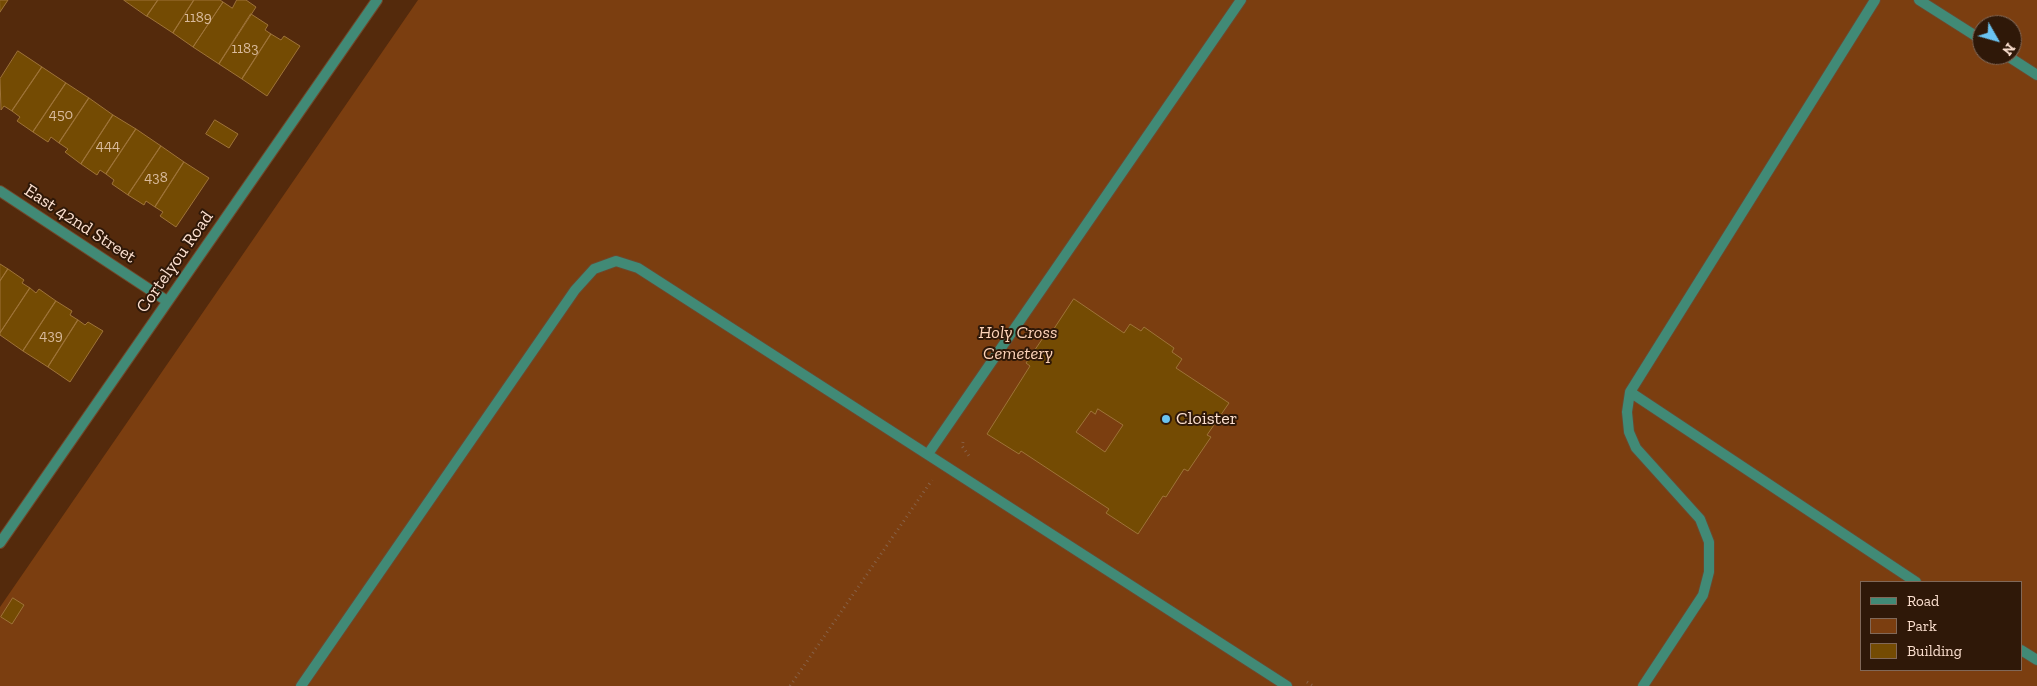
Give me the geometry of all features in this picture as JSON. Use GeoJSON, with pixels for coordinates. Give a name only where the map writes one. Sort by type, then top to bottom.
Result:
{"type":"FeatureCollection","features":[{"type":"Feature","properties":{"kind":"street"},"geometry":{"type":"LineString","coordinates":[[928,454],[1241,0]]}},
{"type":"Feature","properties":{"kind":"street"},"geometry":{"type":"LineString","coordinates":[[1643,686],[1703,595],[1709,572],[1709,542],[1700,519],[1691,507],[1636,448],[1629,432],[1627,412],[1630,392],[1875,0]]}},
{"type":"Feature","properties":{"kind":"street"},"geometry":{"type":"LineString","coordinates":[[1919,0],[1972,34]]}},
{"type":"Feature","properties":{"kind":"street","name":"Cortelyou Road"},"geometry":{"type":"LineString","coordinates":[[0,543],[374,1]]}},
{"type":"Feature","properties":{"kind":"street"},"geometry":{"type":"LineString","coordinates":[[2022,65],[2037,75]]}},
{"type":"Feature","properties":{"kind":"street","name":"East 42nd Street"},"geometry":{"type":"LineString","coordinates":[[0,191],[167,301]]}},
{"type":"Feature","properties":{"kind":"street"},"geometry":{"type":"LineString","coordinates":[[301,686],[575,290],[594,269],[616,261],[638,268],[944,463],[1287,686]]}},
{"type":"Feature","properties":{"kind":"street"},"geometry":{"type":"LineString","coordinates":[[1630,392],[1914,581]]}},
{"type":"Feature","properties":{"kind":"street"},"geometry":{"type":"LineString","coordinates":[[2022,651],[2037,660]]}},
{"type":"Feature","properties":{"kind":"path"},"geometry":{"type":"LineString","coordinates":[[964,435],[962,446],[968,456],[975,459]]}},
{"type":"Feature","properties":{"kind":"path"},"geometry":{"type":"LineString","coordinates":[[790,686],[944,463]]}},
{"type":"Feature","properties":{"kind":"path"},"geometry":{"type":"LineString","coordinates":[[1304,680],[1313,686]]}},
{"type":"Feature","properties":{"kind":"green space","name":"Holy Cross Cemetery"},"geometry":{"type":"Polygon","coordinates":[[[418,0],[2037,0],[2037,686],[0,686],[0,607],[418,0]]]}},
{"type":"Feature","properties":{"kind":"building"},"geometry":{"type":"Polygon","coordinates":[[[0,0],[8,0],[0,12],[0,0]]]}},
{"type":"Feature","properties":{"kind":"building"},"geometry":{"type":"Polygon","coordinates":[[[124,0],[158,0],[147,16],[124,0]]]}},
{"type":"Feature","properties":{"kind":"building"},"geometry":{"type":"Polygon","coordinates":[[[158,0],[194,0],[173,33],[147,16],[158,0]]]}},
{"type":"Feature","properties":{"kind":"building"},"geometry":{"type":"Polygon","coordinates":[[[194,0],[220,0],[223,2],[193,47],[173,33],[194,0]]]}},
{"type":"Feature","properties":{"kind":"building"},"geometry":{"type":"Polygon","coordinates":[[[237,0],[246,0],[256,7],[219,64],[193,47],[223,2],[232,8],[237,0]]]}},
{"type":"Feature","properties":{"kind":"building"},"geometry":{"type":"Polygon","coordinates":[[[251,14],[268,25],[265,30],[271,34],[242,79],[219,64],[251,14]]]}},
{"type":"Feature","properties":{"kind":"building"},"geometry":{"type":"Polygon","coordinates":[[[271,34],[281,40],[284,36],[300,46],[267,96],[242,79],[271,34]]]}},
{"type":"Feature","properties":{"kind":"building"},"geometry":{"type":"Polygon","coordinates":[[[18,51],[42,67],[12,111],[4,106],[1,110],[0,79],[18,51]]]}},
{"type":"Feature","properties":{"kind":"building"},"geometry":{"type":"Polygon","coordinates":[[[42,67],[66,83],[33,132],[17,121],[20,117],[12,111],[42,67]]]}},
{"type":"Feature","properties":{"kind":"building"},"geometry":{"type":"Polygon","coordinates":[[[66,83],[89,98],[59,143],[51,137],[48,142],[33,132],[66,83]]]}},
{"type":"Feature","properties":{"kind":"building"},"geometry":{"type":"Polygon","coordinates":[[[89,98],[113,115],[81,164],[65,152],[68,149],[59,143],[89,98]]]}},
{"type":"Feature","properties":{"kind":"building"},"geometry":{"type":"Polygon","coordinates":[[[113,115],[136,129],[106,174],[100,170],[97,175],[81,164],[113,115]]]}},
{"type":"Feature","properties":{"kind":"building"},"geometry":{"type":"Polygon","coordinates":[[[215,120],[238,134],[229,148],[206,134],[215,120]]]}},
{"type":"Feature","properties":{"kind":"building"},"geometry":{"type":"Polygon","coordinates":[[[136,129],[161,146],[128,195],[112,184],[114,180],[106,174],[136,129]]]}},
{"type":"Feature","properties":{"kind":"building"},"geometry":{"type":"Polygon","coordinates":[[[161,146],[184,162],[155,207],[146,201],[144,205],[128,195],[161,146]]]}},
{"type":"Feature","properties":{"kind":"building"},"geometry":{"type":"Polygon","coordinates":[[[184,162],[209,178],[176,227],[160,216],[163,212],[155,207],[184,162]]]}},
{"type":"Feature","properties":{"kind":"building"},"geometry":{"type":"Polygon","coordinates":[[[0,264],[8,269],[0,281],[0,264]]]}},
{"type":"Feature","properties":{"kind":"building"},"geometry":{"type":"Polygon","coordinates":[[[8,269],[24,280],[22,283],[30,288],[0,333],[0,281],[8,269]]]}},
{"type":"Feature","properties":{"kind":"building"},"geometry":{"type":"Polygon","coordinates":[[[30,288],[36,293],[39,289],[56,301],[23,351],[0,335],[0,333],[30,288]]]}},
{"type":"Feature","properties":{"kind":"building","name":"Cloister"},"geometry":{"type":"Polygon","coordinates":[[[1074,299],[1124,333],[1130,324],[1141,331],[1144,327],[1174,348],[1172,352],[1182,359],[1176,368],[1229,403],[1207,435],[1211,437],[1188,471],[1184,469],[1166,497],[1163,496],[1138,534],[1106,513],[1109,509],[1021,451],[1019,454],[987,434],[1030,366],[1026,363],[1049,329],[1052,331],[1074,299]],[[1098,409],[1095,414],[1091,411],[1076,432],[1105,452],[1123,425],[1098,409]]]}},
{"type":"Feature","properties":{"kind":"building"},"geometry":{"type":"Polygon","coordinates":[[[56,301],[72,311],[70,315],[78,320],[48,367],[23,351],[56,301]]]}},
{"type":"Feature","properties":{"kind":"building"},"geometry":{"type":"Polygon","coordinates":[[[78,320],[85,325],[88,322],[103,331],[70,382],[48,367],[78,320]]]}},
{"type":"Feature","properties":{"kind":"building"},"geometry":{"type":"Polygon","coordinates":[[[13,598],[24,605],[12,624],[1,617],[13,598]]]}},
{"type":"Feature","properties":{"kind":"place","name":"Cloister"},"geometry":{"type":"Point","coordinates":[1166,419]}}]}
